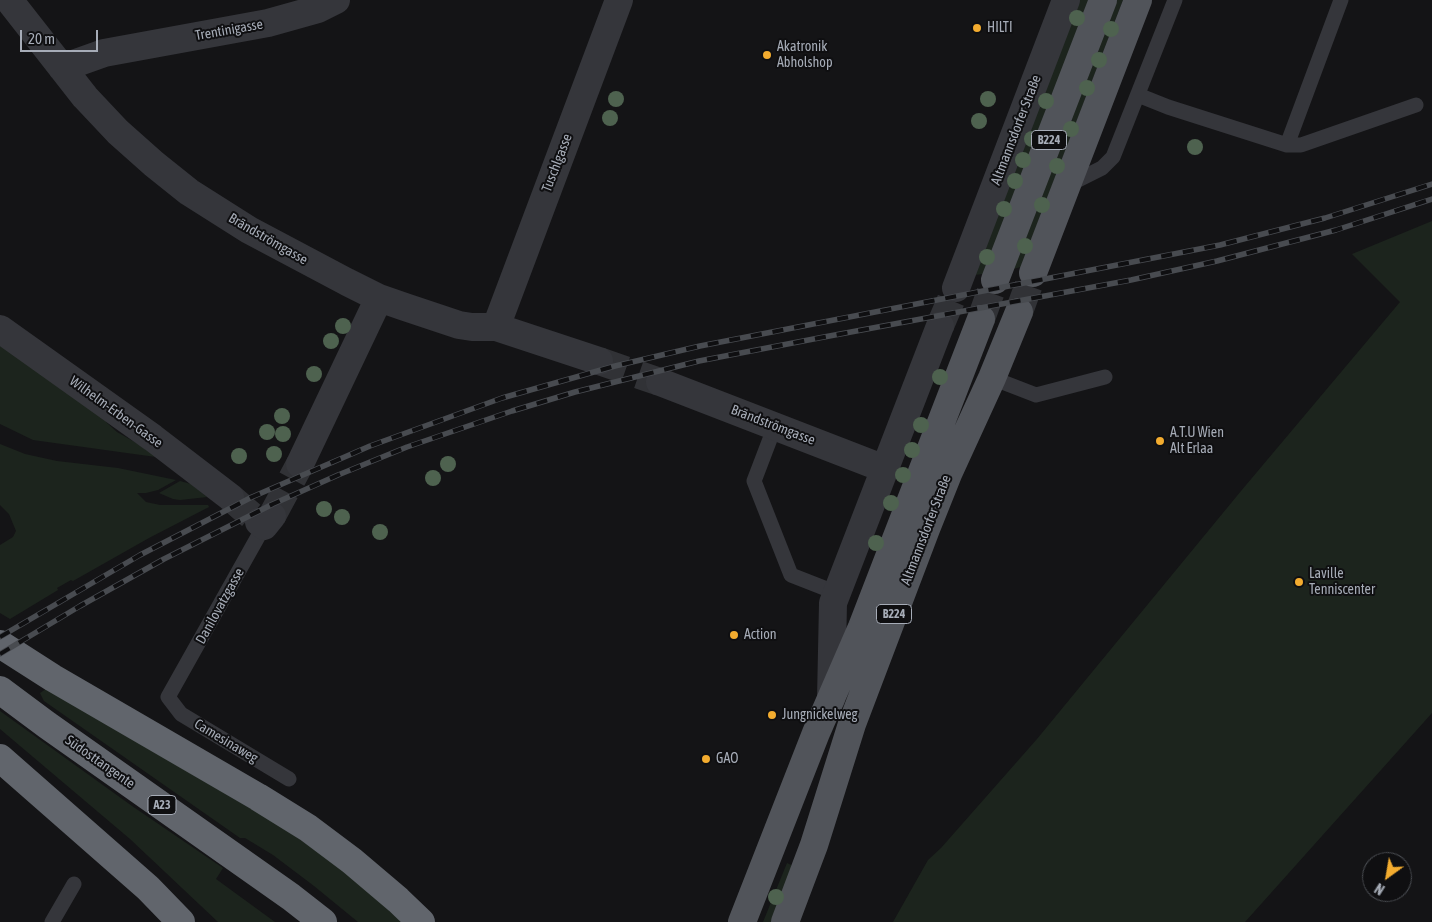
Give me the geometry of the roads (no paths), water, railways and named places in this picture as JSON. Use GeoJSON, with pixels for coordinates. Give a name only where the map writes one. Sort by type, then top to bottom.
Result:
{"type":"FeatureCollection","features":[{"type":"Feature","properties":{"kind":"highway"},"geometry":{"type":"LineString","coordinates":[[0,644],[53,678],[308,828],[352,861],[421,922]]}},
{"type":"Feature","properties":{"kind":"highway","name":"Südosttangente"},"geometry":{"type":"LineString","coordinates":[[0,690],[291,896],[323,922]]}},
{"type":"Feature","properties":{"kind":"highway"},"geometry":{"type":"LineString","coordinates":[[0,758],[148,888],[181,922]]}},
{"type":"Feature","properties":{"kind":"main road","name":"B224"},"geometry":{"type":"LineString","coordinates":[[996,280],[1103,0]]}},
{"type":"Feature","properties":{"kind":"main road","name":"B224"},"geometry":{"type":"LineString","coordinates":[[1033,274],[1138,0]]}},
{"type":"Feature","properties":{"kind":"main road","name":"Altmannsdorfer Straße"},"geometry":{"type":"LineString","coordinates":[[786,922],[814,845],[852,724],[948,474],[992,378],[1019,312]]}},
{"type":"Feature","properties":{"kind":"main road","name":"Altmannsdorfer Straße"},"geometry":{"type":"LineString","coordinates":[[742,922],[802,769],[862,627],[981,319]]}},
{"type":"Feature","properties":{"kind":"street","name":"Brändströmgasse"},"geometry":{"type":"LineString","coordinates":[[8,0],[85,97],[118,132],[189,192],[249,230],[379,298],[459,325],[496,327],[599,361]]}},
{"type":"Feature","properties":{"kind":"street","name":"Trentinigasse"},"geometry":{"type":"LineString","coordinates":[[62,68],[104,53],[268,23],[318,9],[336,0]]}},
{"type":"Feature","properties":{"kind":"street","name":"Tuschlgasse"},"geometry":{"type":"LineString","coordinates":[[496,327],[619,0]]}},
{"type":"Feature","properties":{"kind":"street","name":"Altmannsdorfer Straße"},"geometry":{"type":"LineString","coordinates":[[956,288],[1066,0]]}},
{"type":"Feature","properties":{"kind":"street"},"geometry":{"type":"LineString","coordinates":[[300,464],[379,298]]}},
{"type":"Feature","properties":{"kind":"street","name":"Altmannsdorfer Straße"},"geometry":{"type":"LineString","coordinates":[[831,699],[833,603],[940,326]]}},
{"type":"Feature","properties":{"kind":"street","name":"Wilhelm-Erben-Gasse"},"geometry":{"type":"LineString","coordinates":[[0,329],[153,438],[230,497]]}},
{"type":"Feature","properties":{"kind":"street","name":"Brändströmgasse"},"geometry":{"type":"LineString","coordinates":[[660,382],[885,469]]}},
{"type":"Feature","properties":{"kind":"lane"},"geometry":{"type":"LineString","coordinates":[[1066,186],[1102,168],[1116,152],[1175,0]]}},
{"type":"Feature","properties":{"kind":"lane"},"geometry":{"type":"LineString","coordinates":[[1287,145],[1341,0]]}},
{"type":"Feature","properties":{"kind":"lane"},"geometry":{"type":"LineString","coordinates":[[1138,95],[1168,107],[1287,145],[1302,145],[1416,105]]}},
{"type":"Feature","properties":{"kind":"lane"},"geometry":{"type":"LineString","coordinates":[[992,378],[1036,395],[1105,377]]}},
{"type":"Feature","properties":{"kind":"lane"},"geometry":{"type":"LineString","coordinates":[[775,426],[754,481],[790,575],[837,593]]}},
{"type":"Feature","properties":{"kind":"lane","name":"Danilovatzgasse"},"geometry":{"type":"LineString","coordinates":[[168,698],[265,521]]}},
{"type":"Feature","properties":{"kind":"lane","name":"Camesinaweg"},"geometry":{"type":"LineString","coordinates":[[168,698],[181,714],[288,779]]}},
{"type":"Feature","properties":{"kind":"lane"},"geometry":{"type":"LineString","coordinates":[[52,922],[74,884]]}},
{"type":"Feature","properties":{"kind":"tunnel"},"geometry":{"type":"LineString","coordinates":[[1019,312],[1033,273]]}},
{"type":"Feature","properties":{"kind":"tunnel"},"geometry":{"type":"LineString","coordinates":[[981,319],[995,280]]}},
{"type":"Feature","properties":{"kind":"tunnel"},"geometry":{"type":"LineString","coordinates":[[940,326],[956,288]]}},
{"type":"Feature","properties":{"kind":"tunnel"},"geometry":{"type":"LineString","coordinates":[[599,361],[660,382]]}},
{"type":"Feature","properties":{"kind":"tunnel"},"geometry":{"type":"LineString","coordinates":[[272,516],[300,464]]}},
{"type":"Feature","properties":{"kind":"tunnel"},"geometry":{"type":"LineString","coordinates":[[230,497],[259,522]]}},
{"type":"Feature","properties":{"kind":"railway"},"geometry":{"type":"LineString","coordinates":[[0,637],[140,555],[252,497],[370,446],[502,398],[615,366],[700,346],[1220,245],[1325,218],[1432,184]]}},
{"type":"Feature","properties":{"kind":"railway"},"geometry":{"type":"LineString","coordinates":[[0,654],[164,559],[273,504],[407,447],[512,411],[575,392],[699,361],[1131,280],[1217,261],[1336,230],[1432,199]]}},
{"type":"Feature","properties":{"kind":"place","name":"HILTI"},"geometry":{"type":"Point","coordinates":[977,28]}},
{"type":"Feature","properties":{"kind":"place","name":"Akatronik Abholshop"},"geometry":{"type":"Point","coordinates":[767,55]}},
{"type":"Feature","properties":{"kind":"place","name":"A.T.U Wien Alt Erlaa"},"geometry":{"type":"Point","coordinates":[1160,441]}},
{"type":"Feature","properties":{"kind":"place","name":"Laville Tenniscenter"},"geometry":{"type":"Point","coordinates":[1299,582]}},
{"type":"Feature","properties":{"kind":"place","name":"Action"},"geometry":{"type":"Point","coordinates":[734,635]}},
{"type":"Feature","properties":{"kind":"place","name":"Jungnickelweg"},"geometry":{"type":"Point","coordinates":[772,715]}},
{"type":"Feature","properties":{"kind":"place","name":"GAO"},"geometry":{"type":"Point","coordinates":[706,759]}}]}
